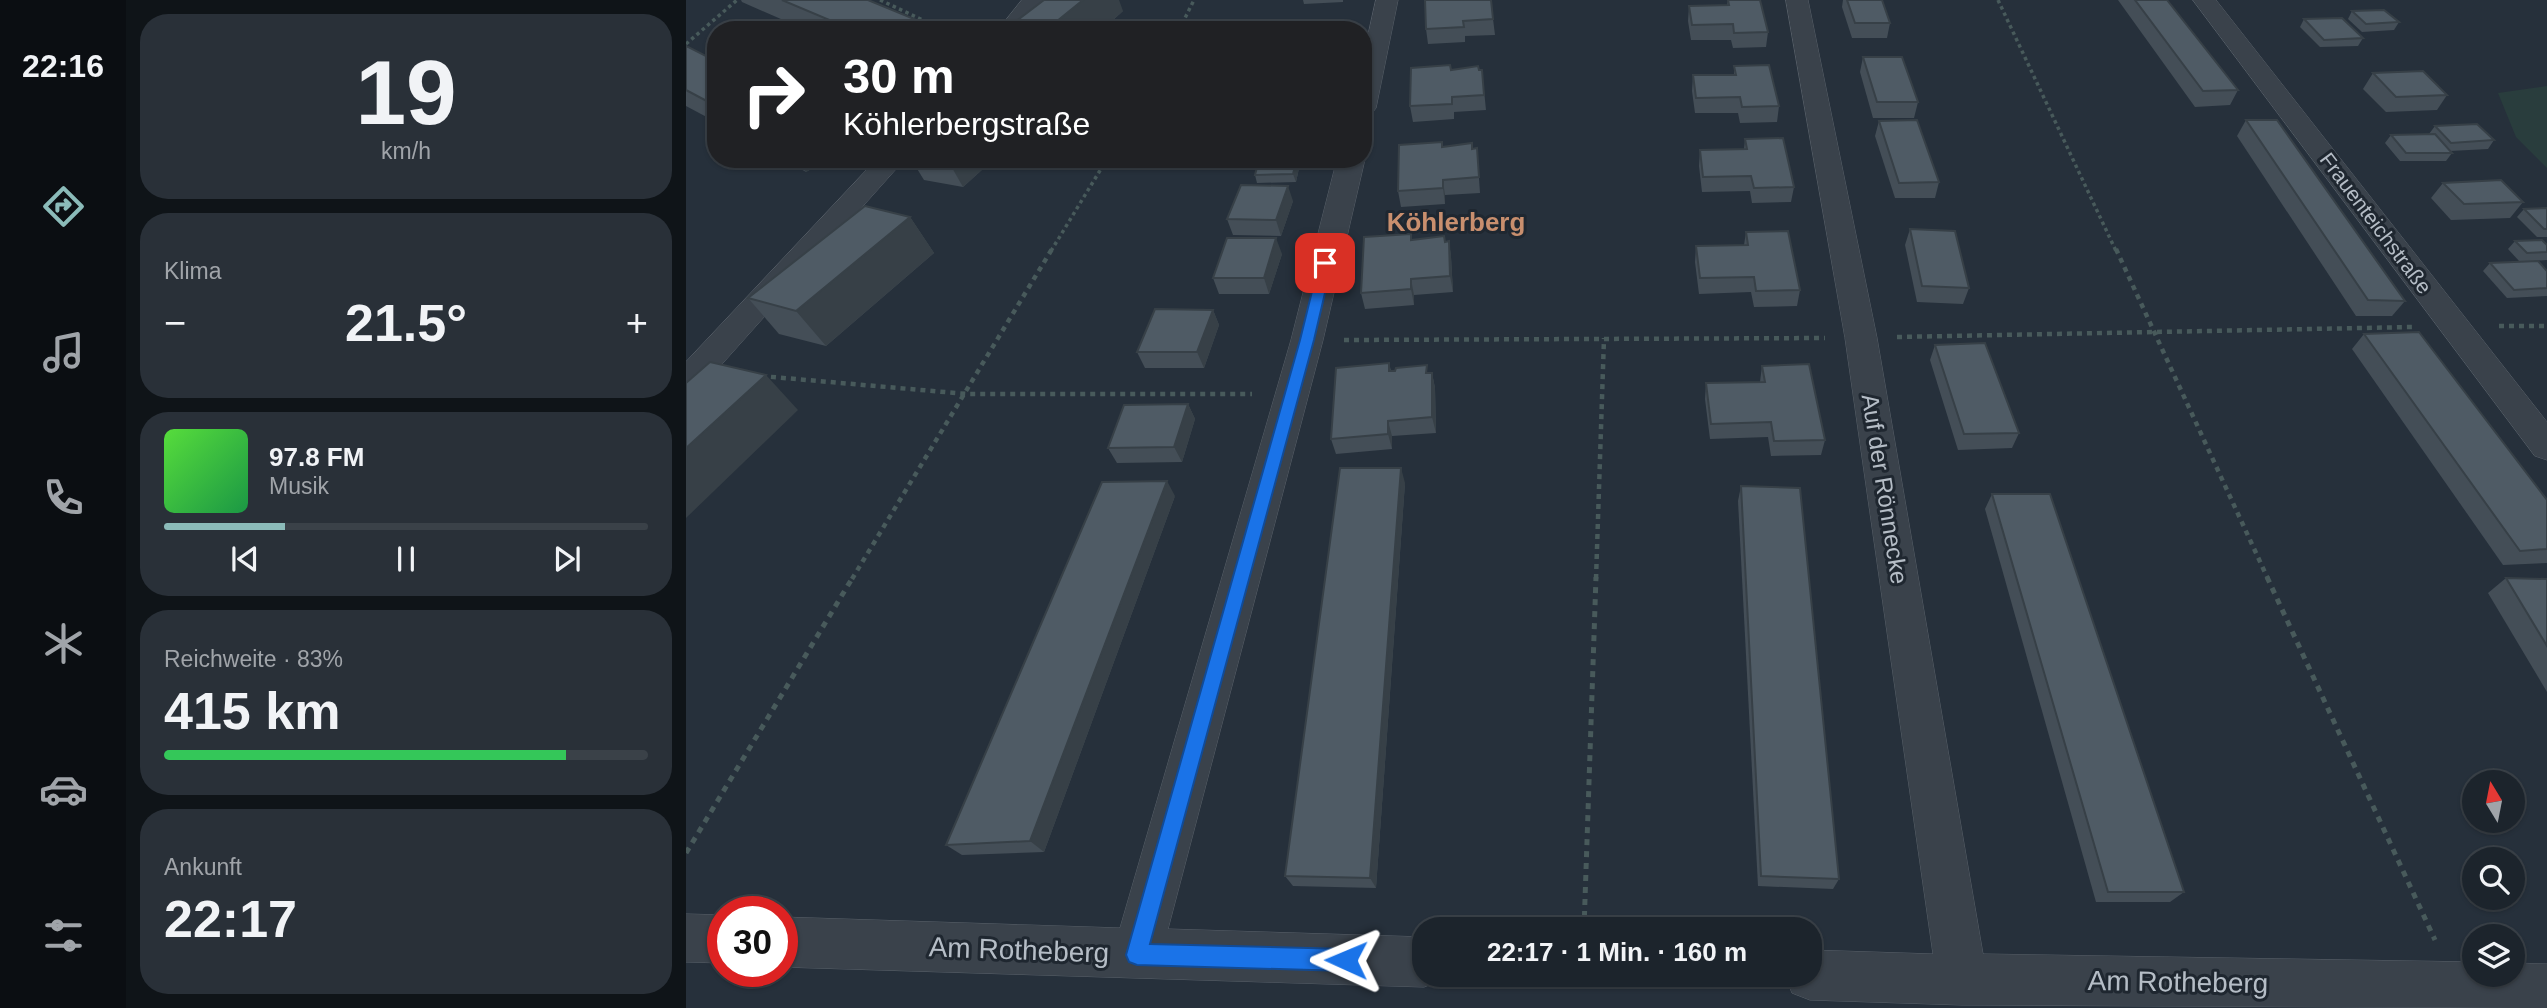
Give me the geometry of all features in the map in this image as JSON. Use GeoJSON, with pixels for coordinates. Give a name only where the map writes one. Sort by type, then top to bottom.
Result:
{"type":"FeatureCollection","features":[{"type":"Feature","properties":{"kind":"street"},"geometry":{"type":"LineString","coordinates":[[1017,21],[1034,0]]}},
{"type":"Feature","properties":{"kind":"street"},"geometry":{"type":"LineString","coordinates":[[1372,72],[1387,0]]}},
{"type":"Feature","properties":{"kind":"street","name":"Auf der Rönnecke"},"geometry":{"type":"LineString","coordinates":[[1797,0],[1861,338],[1962,980]]}},
{"type":"Feature","properties":{"kind":"street","name":"Frauenteichstraße"},"geometry":{"type":"LineString","coordinates":[[2204,0],[2547,447]]}},
{"type":"Feature","properties":{"kind":"street"},"geometry":{"type":"LineString","coordinates":[[692,377],[884,168]]}},
{"type":"Feature","properties":{"kind":"street"},"geometry":{"type":"LineString","coordinates":[[1137,955],[1307,340],[1349,168]]}},
{"type":"Feature","properties":{"kind":"street"},"geometry":{"type":"LineString","coordinates":[[686,938],[707,939]]}},
{"type":"Feature","properties":{"kind":"street","name":"Am Rotheberg"},"geometry":{"type":"LineString","coordinates":[[798,943],[1412,962]]}},
{"type":"Feature","properties":{"kind":"street","name":"Am Rotheberg"},"geometry":{"type":"LineString","coordinates":[[1822,975],[2547,989]]}},
{"type":"Feature","properties":{"kind":"path"},"geometry":{"type":"LineString","coordinates":[[713,21],[737,0]]}},
{"type":"Feature","properties":{"kind":"path"},"geometry":{"type":"LineString","coordinates":[[880,0],[925,21]]}},
{"type":"Feature","properties":{"kind":"path"},"geometry":{"type":"LineString","coordinates":[[1184,21],[1194,0]]}},
{"type":"Feature","properties":{"kind":"path"},"geometry":{"type":"LineString","coordinates":[[1998,0],[2457,989]]}},
{"type":"Feature","properties":{"kind":"path"},"geometry":{"type":"LineString","coordinates":[[686,44],[707,26]]}},
{"type":"Feature","properties":{"kind":"path"},"geometry":{"type":"LineString","coordinates":[[686,853],[967,394],[1102,168]]}},
{"type":"Feature","properties":{"kind":"path"},"geometry":{"type":"LineString","coordinates":[[1307,340],[1861,338],[2153,330],[2547,326]]}},
{"type":"Feature","properties":{"kind":"path"},"geometry":{"type":"LineString","coordinates":[[1584,917],[1604,338]]}},
{"type":"Feature","properties":{"kind":"path"},"geometry":{"type":"LineString","coordinates":[[692,377],[967,394],[1292,395]]}},
{"type":"Feature","properties":{"kind":"green space"},"geometry":{"type":"Polygon","coordinates":[[[2547,86],[2547,168],[2516,137],[2498,93],[2547,86]]]}},
{"type":"Feature","properties":{"kind":"building"},"geometry":{"type":"Polygon","coordinates":[[[782,0],[868,0],[919,21],[832,21],[782,0]]]}},
{"type":"Feature","properties":{"kind":"building"},"geometry":{"type":"Polygon","coordinates":[[[1044,0],[1083,0],[1057,21],[1016,21],[1044,0]]]}},
{"type":"Feature","properties":{"kind":"building"},"geometry":{"type":"Polygon","coordinates":[[[1425,0],[1491,0],[1493,19],[1463,21],[1464,27],[1426,29],[1425,0]]]}},
{"type":"Feature","properties":{"kind":"building"},"geometry":{"type":"Polygon","coordinates":[[[1728,0],[1760,0],[1768,32],[1734,33],[1733,24],[1692,25],[1689,6],[1729,5],[1728,0]]]}},
{"type":"Feature","properties":{"kind":"building"},"geometry":{"type":"Polygon","coordinates":[[[1847,0],[1882,0],[1890,23],[1855,23],[1847,0]]]}},
{"type":"Feature","properties":{"kind":"building"},"geometry":{"type":"Polygon","coordinates":[[[2135,0],[2167,0],[2238,90],[2203,91],[2135,0]]]}},
{"type":"Feature","properties":{"kind":"building"},"geometry":{"type":"Polygon","coordinates":[[[2384,10],[2399,22],[2366,24],[2352,11],[2384,10]]]}},
{"type":"Feature","properties":{"kind":"building"},"geometry":{"type":"Polygon","coordinates":[[[2342,18],[2363,38],[2324,40],[2304,19],[2342,18]]]}},
{"type":"Feature","properties":{"kind":"building"},"geometry":{"type":"Polygon","coordinates":[[[686,46],[707,56],[707,101],[686,90],[686,46]]]}},
{"type":"Feature","properties":{"kind":"building"},"geometry":{"type":"Polygon","coordinates":[[[1863,57],[1902,57],[1918,102],[1877,102],[1863,57]]]}},
{"type":"Feature","properties":{"kind":"building"},"geometry":{"type":"Polygon","coordinates":[[[1450,65],[1451,70],[1478,66],[1479,70],[1482,70],[1484,95],[1452,97],[1452,104],[1410,106],[1411,68],[1450,65]]]}},
{"type":"Feature","properties":{"kind":"building"},"geometry":{"type":"Polygon","coordinates":[[[1769,65],[1779,106],[1742,107],[1740,97],[1696,98],[1693,75],[1736,75],[1734,66],[1769,65]]]}},
{"type":"Feature","properties":{"kind":"building"},"geometry":{"type":"Polygon","coordinates":[[[2423,71],[2447,95],[2396,97],[2373,73],[2423,71]]]}},
{"type":"Feature","properties":{"kind":"building"},"geometry":{"type":"Polygon","coordinates":[[[1917,120],[1939,182],[1899,183],[1879,121],[1917,120]]]}},
{"type":"Feature","properties":{"kind":"building"},"geometry":{"type":"Polygon","coordinates":[[[2246,120],[2277,120],[2405,301],[2368,300],[2246,120]]]}},
{"type":"Feature","properties":{"kind":"building"},"geometry":{"type":"Polygon","coordinates":[[[2477,124],[2494,140],[2451,143],[2435,126],[2477,124]]]}},
{"type":"Feature","properties":{"kind":"building"},"geometry":{"type":"Polygon","coordinates":[[[2435,134],[2452,153],[2406,153],[2391,135],[2435,134]]]}},
{"type":"Feature","properties":{"kind":"building"},"geometry":{"type":"Polygon","coordinates":[[[1783,138],[1794,187],[1754,188],[1751,176],[1703,177],[1700,150],[1747,149],[1745,139],[1783,138]]]}},
{"type":"Feature","properties":{"kind":"building"},"geometry":{"type":"Polygon","coordinates":[[[1442,142],[1442,147],[1472,143],[1472,149],[1477,148],[1479,177],[1443,180],[1443,188],[1398,191],[1399,145],[1442,142]]]}},
{"type":"Feature","properties":{"kind":"building"},"geometry":{"type":"Polygon","coordinates":[[[1257,168],[1295,168],[1293,174],[1255,175],[1257,168]]]}},
{"type":"Feature","properties":{"kind":"building"},"geometry":{"type":"Polygon","coordinates":[[[2501,180],[2523,202],[2464,204],[2443,183],[2501,180]]]}},
{"type":"Feature","properties":{"kind":"building"},"geometry":{"type":"Polygon","coordinates":[[[1241,185],[1288,186],[1276,220],[1227,219],[1241,185]]]}},
{"type":"Feature","properties":{"kind":"building"},"geometry":{"type":"Polygon","coordinates":[[[865,206],[910,217],[796,311],[748,298],[865,206]]]}},
{"type":"Feature","properties":{"kind":"building"},"geometry":{"type":"Polygon","coordinates":[[[2547,208],[2547,229],[2524,209],[2547,208]]]}},
{"type":"Feature","properties":{"kind":"building"},"geometry":{"type":"Polygon","coordinates":[[[1910,229],[1955,231],[1969,288],[1922,286],[1910,229]]]}},
{"type":"Feature","properties":{"kind":"building"},"geometry":{"type":"Polygon","coordinates":[[[1788,231],[1800,290],[1756,291],[1754,277],[1700,278],[1696,246],[1748,245],[1746,232],[1788,231]]]}},
{"type":"Feature","properties":{"kind":"building"},"geometry":{"type":"Polygon","coordinates":[[[1411,234],[1411,240],[1444,236],[1445,242],[1449,241],[1450,276],[1411,279],[1411,289],[1361,293],[1364,237],[1411,234]]]}},
{"type":"Feature","properties":{"kind":"building"},"geometry":{"type":"Polygon","coordinates":[[[1227,238],[1276,238],[1264,278],[1213,278],[1227,238]]]}},
{"type":"Feature","properties":{"kind":"building"},"geometry":{"type":"Polygon","coordinates":[[[2542,240],[2547,245],[2547,252],[2527,253],[2515,241],[2542,240]]]}},
{"type":"Feature","properties":{"kind":"building"},"geometry":{"type":"Polygon","coordinates":[[[2538,261],[2547,271],[2547,288],[2514,290],[2490,263],[2538,261]]]}},
{"type":"Feature","properties":{"kind":"building"},"geometry":{"type":"Polygon","coordinates":[[[1155,309],[1213,310],[1197,352],[1137,352],[1155,309]]]}},
{"type":"Feature","properties":{"kind":"building"},"geometry":{"type":"Polygon","coordinates":[[[2419,332],[2547,500],[2547,549],[2520,551],[2364,334],[2419,332]]]}},
{"type":"Feature","properties":{"kind":"building"},"geometry":{"type":"Polygon","coordinates":[[[1985,343],[2019,433],[1964,434],[1935,345],[1985,343]]]}},
{"type":"Feature","properties":{"kind":"building"},"geometry":{"type":"Polygon","coordinates":[[[710,362],[766,375],[686,448],[686,383],[710,362]]]}},
{"type":"Feature","properties":{"kind":"building"},"geometry":{"type":"Polygon","coordinates":[[[1389,363],[1389,371],[1427,365],[1426,373],[1432,373],[1432,417],[1388,421],[1388,434],[1331,439],[1336,368],[1389,363]]]}},
{"type":"Feature","properties":{"kind":"building"},"geometry":{"type":"Polygon","coordinates":[[[1809,364],[1825,440],[1774,441],[1771,422],[1711,424],[1706,383],[1765,382],[1762,366],[1809,364]]]}},
{"type":"Feature","properties":{"kind":"building"},"geometry":{"type":"Polygon","coordinates":[[[1188,404],[1174,447],[1108,448],[1124,405],[1188,404]]]}},
{"type":"Feature","properties":{"kind":"building"},"geometry":{"type":"Polygon","coordinates":[[[1340,468],[1401,468],[1370,878],[1285,876],[1340,468]]]}},
{"type":"Feature","properties":{"kind":"building"},"geometry":{"type":"Polygon","coordinates":[[[1167,481],[1030,841],[946,845],[1102,482],[1167,481]]]}},
{"type":"Feature","properties":{"kind":"building"},"geometry":{"type":"Polygon","coordinates":[[[1741,486],[1800,488],[1839,879],[1761,876],[1741,486]]]}},
{"type":"Feature","properties":{"kind":"building"},"geometry":{"type":"Polygon","coordinates":[[[1992,494],[2050,494],[2184,892],[2108,892],[1992,494]]]}},
{"type":"Feature","properties":{"kind":"building"},"geometry":{"type":"Polygon","coordinates":[[[2506,578],[2547,579],[2547,646],[2506,578]]]}},
{"type":"Feature","properties":{"kind":"district","name":"Köhlerberg"},"geometry":{"type":"Point","coordinates":[1456,222]}},
{"type":"Feature","properties":{"kind":"route"},"geometry":{"type":"LineString","coordinates":[[1325,263],[1307,340],[1137,955],[1346,960]]}}]}
